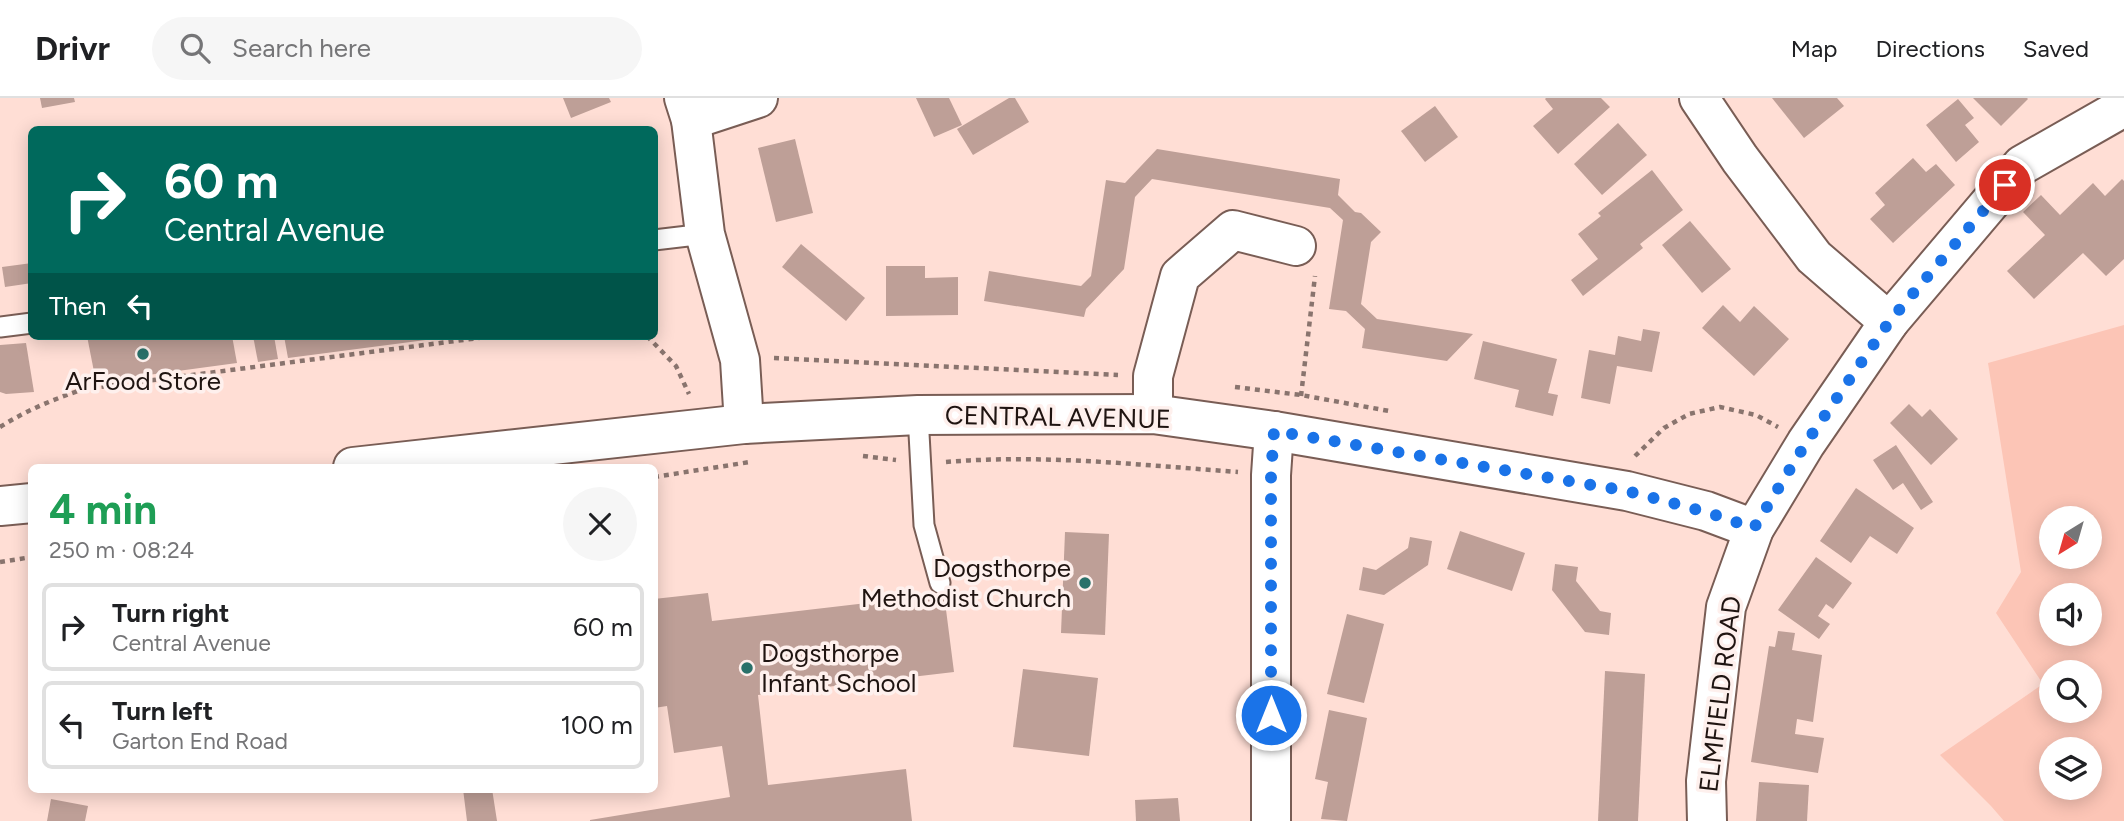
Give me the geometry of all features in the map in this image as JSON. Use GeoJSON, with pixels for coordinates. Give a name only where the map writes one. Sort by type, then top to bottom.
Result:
{"type":"FeatureCollection","features":[{"type":"Feature","properties":{"kind":"street"},"geometry":{"type":"LineString","coordinates":[[744,424],[740,360],[705,234],[688,109],[758,98]]}},
{"type":"Feature","properties":{"kind":"street"},"geometry":{"type":"LineString","coordinates":[[1699,98],[1740,159],[1814,257],[1889,322]]}},
{"type":"Feature","properties":{"kind":"street","name":"ELMFIELD ROAD"},"geometry":{"type":"LineString","coordinates":[[1707,821],[1706,781],[1726,607],[1754,528],[1806,443],[1889,322],[2022,165],[2124,107]]}},
{"type":"Feature","properties":{"kind":"street"},"geometry":{"type":"LineString","coordinates":[[1153,414],[1153,376],[1180,276],[1233,230],[1296,246]]}},
{"type":"Feature","properties":{"kind":"street","name":"CENTRAL AVENUE"},"geometry":{"type":"LineString","coordinates":[[380,464],[744,424],[918,415],[1153,414],[1284,433],[1627,491],[1754,528]]}},
{"type":"Feature","properties":{"kind":"street"},"geometry":{"type":"LineString","coordinates":[[1271,821],[1271,475],[1284,433]]}},
{"type":"Feature","properties":{"kind":"street"},"geometry":{"type":"LineString","coordinates":[[0,506],[28,503]]}},
{"type":"Feature","properties":{"kind":"lane"},"geometry":{"type":"LineString","coordinates":[[658,240],[705,234]]}},
{"type":"Feature","properties":{"kind":"lane"},"geometry":{"type":"LineString","coordinates":[[0,327],[28,324]]}},
{"type":"Feature","properties":{"kind":"lane"},"geometry":{"type":"LineString","coordinates":[[918,415],[924,524],[940,583]]}},
{"type":"Feature","properties":{"kind":"path"},"geometry":{"type":"LineString","coordinates":[[1284,433],[1301,395],[1318,254],[1296,246]]}},
{"type":"Feature","properties":{"kind":"path"},"geometry":{"type":"LineString","coordinates":[[0,427],[23,412],[84,389],[463,340]]}},
{"type":"Feature","properties":{"kind":"path"},"geometry":{"type":"LineString","coordinates":[[854,455],[920,464],[996,458],[1118,463],[1271,475]]}},
{"type":"Feature","properties":{"kind":"path"},"geometry":{"type":"LineString","coordinates":[[658,476],[750,462]]}},
{"type":"Feature","properties":{"kind":"path"},"geometry":{"type":"LineString","coordinates":[[0,562],[28,558]]}},
{"type":"Feature","properties":{"kind":"shaded area"},"geometry":{"type":"Polygon","coordinates":[[[2124,325],[2124,821],[2004,821],[1940,755],[2039,687],[2039,723],[2102,723],[2102,660],[2039,660],[2039,678],[1996,613],[2021,572],[1988,363],[2124,325]]]}},
{"type":"Feature","properties":{"kind":"building"},"geometry":{"type":"Polygon","coordinates":[[[40,98],[74,98],[75,102],[42,108],[40,98]]]}},
{"type":"Feature","properties":{"kind":"building"},"geometry":{"type":"Polygon","coordinates":[[[563,98],[609,98],[611,102],[571,118],[563,98]]]}},
{"type":"Feature","properties":{"kind":"building"},"geometry":{"type":"Polygon","coordinates":[[[916,98],[949,98],[962,125],[934,137],[916,98]]]}},
{"type":"Feature","properties":{"kind":"building"},"geometry":{"type":"Polygon","coordinates":[[[1009,98],[1015,98],[1029,122],[973,155],[957,129],[1009,98]]]}},
{"type":"Feature","properties":{"kind":"building"},"geometry":{"type":"Polygon","coordinates":[[[1546,98],[1601,98],[1610,107],[1558,154],[1533,126],[1553,109],[1546,98]]]}},
{"type":"Feature","properties":{"kind":"building"},"geometry":{"type":"Polygon","coordinates":[[[1772,98],[1837,98],[1844,106],[1804,138],[1772,98]]]}},
{"type":"Feature","properties":{"kind":"building"},"geometry":{"type":"Polygon","coordinates":[[[1973,98],[2027,98],[2028,99],[2001,126],[1973,98]]]}},
{"type":"Feature","properties":{"kind":"building"},"geometry":{"type":"Polygon","coordinates":[[[1958,99],[1974,118],[1965,125],[1979,142],[1956,162],[1926,125],[1958,99]]]}},
{"type":"Feature","properties":{"kind":"building"},"geometry":{"type":"Polygon","coordinates":[[[1435,106],[1458,137],[1425,162],[1401,131],[1435,106]]]}},
{"type":"Feature","properties":{"kind":"building"},"geometry":{"type":"Polygon","coordinates":[[[1618,123],[1647,155],[1602,195],[1574,164],[1618,123]]]}},
{"type":"Feature","properties":{"kind":"building"},"geometry":{"type":"Polygon","coordinates":[[[795,139],[813,213],[776,222],[758,148],[795,139]]]}},
{"type":"Feature","properties":{"kind":"building"},"geometry":{"type":"Polygon","coordinates":[[[1157,149],[1340,179],[1338,195],[1381,232],[1371,242],[1361,304],[1377,319],[1473,334],[1447,361],[1362,348],[1365,329],[1346,311],[1329,309],[1343,220],[1330,208],[1152,179],[1135,197],[1124,269],[1086,309],[1084,317],[984,301],[989,271],[1081,286],[1091,276],[1106,180],[1125,183],[1157,149]]]}},
{"type":"Feature","properties":{"kind":"building"},"geometry":{"type":"Polygon","coordinates":[[[1913,158],[1926,172],[1936,164],[1955,185],[1893,243],[1870,219],[1885,205],[1875,193],[1913,158]]]}},
{"type":"Feature","properties":{"kind":"building"},"geometry":{"type":"Polygon","coordinates":[[[1652,170],[1683,210],[1640,244],[1643,248],[1583,296],[1571,280],[1598,259],[1578,234],[1601,216],[1598,213],[1652,170]]]}},
{"type":"Feature","properties":{"kind":"building"},"geometry":{"type":"Polygon","coordinates":[[[2122,179],[2124,259],[2106,276],[2083,253],[2034,299],[2007,271],[2045,235],[2023,212],[2041,195],[2060,215],[2093,183],[2105,196],[2122,179]]]}},
{"type":"Feature","properties":{"kind":"building"},"geometry":{"type":"Polygon","coordinates":[[[1690,221],[1731,269],[1702,293],[1662,245],[1690,221]]]}},
{"type":"Feature","properties":{"kind":"building"},"geometry":{"type":"Polygon","coordinates":[[[801,244],[865,298],[846,321],[782,267],[801,244]]]}},
{"type":"Feature","properties":{"kind":"building"},"geometry":{"type":"Polygon","coordinates":[[[28,264],[28,284],[5,287],[2,267],[28,264]]]}},
{"type":"Feature","properties":{"kind":"building"},"geometry":{"type":"Polygon","coordinates":[[[886,266],[925,266],[925,278],[958,277],[958,315],[886,316],[886,266]]]}},
{"type":"Feature","properties":{"kind":"building"},"geometry":{"type":"Polygon","coordinates":[[[1723,305],[1740,322],[1754,306],[1789,339],[1754,376],[1702,328],[1723,305]]]}},
{"type":"Feature","properties":{"kind":"building"},"geometry":{"type":"Polygon","coordinates":[[[1643,329],[1660,332],[1652,372],[1617,366],[1610,404],[1581,398],[1589,350],[1615,355],[1618,336],[1641,341],[1643,329]]]}},
{"type":"Feature","properties":{"kind":"building"},"geometry":{"type":"Polygon","coordinates":[[[88,340],[233,340],[237,363],[96,382],[88,340]]]}},
{"type":"Feature","properties":{"kind":"building"},"geometry":{"type":"Polygon","coordinates":[[[254,340],[275,340],[278,359],[258,362],[254,340]]]}},
{"type":"Feature","properties":{"kind":"building"},"geometry":{"type":"Polygon","coordinates":[[[285,340],[426,340],[288,358],[285,340]]]}},
{"type":"Feature","properties":{"kind":"building"},"geometry":{"type":"Polygon","coordinates":[[[1483,341],[1557,359],[1548,393],[1558,395],[1553,416],[1515,407],[1519,390],[1474,379],[1483,341]]]}},
{"type":"Feature","properties":{"kind":"building"},"geometry":{"type":"Polygon","coordinates":[[[26,343],[34,392],[0,392],[0,345],[26,343]]]}},
{"type":"Feature","properties":{"kind":"building"},"geometry":{"type":"Polygon","coordinates":[[[1909,404],[1922,417],[1930,409],[1958,439],[1931,465],[1890,423],[1909,404]]]}},
{"type":"Feature","properties":{"kind":"building"},"geometry":{"type":"Polygon","coordinates":[[[1896,445],[1933,502],[1921,510],[1903,483],[1893,490],[1873,460],[1896,445]]]}},
{"type":"Feature","properties":{"kind":"building"},"geometry":{"type":"Polygon","coordinates":[[[1856,488],[1914,528],[1897,554],[1870,536],[1851,563],[1820,541],[1856,488]]]}},
{"type":"Feature","properties":{"kind":"building"},"geometry":{"type":"Polygon","coordinates":[[[1460,531],[1525,553],[1512,591],[1447,569],[1460,531]]]}},
{"type":"Feature","properties":{"kind":"building","name":"Dogsthorpe Methodist Church"},"geometry":{"type":"Polygon","coordinates":[[[1065,532],[1109,534],[1105,635],[1061,633],[1065,532]]]}},
{"type":"Feature","properties":{"kind":"building"},"geometry":{"type":"Polygon","coordinates":[[[1410,537],[1432,541],[1428,565],[1384,595],[1359,590],[1363,567],[1376,570],[1408,548],[1410,537]]]}},
{"type":"Feature","properties":{"kind":"building"},"geometry":{"type":"Polygon","coordinates":[[[1816,557],[1852,583],[1833,609],[1826,604],[1818,616],[1830,624],[1819,639],[1778,610],[1816,557]]]}},
{"type":"Feature","properties":{"kind":"building"},"geometry":{"type":"Polygon","coordinates":[[[1555,564],[1578,567],[1576,581],[1600,611],[1611,613],[1609,635],[1585,632],[1552,590],[1555,564]]]}},
{"type":"Feature","properties":{"kind":"building"},"geometry":{"type":"Polygon","coordinates":[[[708,593],[712,621],[944,594],[954,672],[758,695],[768,785],[906,769],[912,821],[590,821],[730,797],[722,746],[674,753],[667,706],[658,707],[658,599],[708,593]]]}},
{"type":"Feature","properties":{"kind":"building"},"geometry":{"type":"Polygon","coordinates":[[[1347,614],[1384,624],[1364,703],[1327,694],[1347,614]]]}},
{"type":"Feature","properties":{"kind":"building"},"geometry":{"type":"Polygon","coordinates":[[[1778,631],[1795,633],[1792,650],[1822,655],[1813,722],[1797,719],[1795,734],[1824,738],[1818,773],[1751,762],[1769,646],[1775,647],[1778,631]]]}},
{"type":"Feature","properties":{"kind":"building"},"geometry":{"type":"Polygon","coordinates":[[[1023,669],[1098,678],[1089,756],[1013,747],[1023,669]]]}},
{"type":"Feature","properties":{"kind":"building"},"geometry":{"type":"Polygon","coordinates":[[[1605,671],[1645,674],[1638,821],[1598,821],[1605,671]]]}},
{"type":"Feature","properties":{"kind":"building"},"geometry":{"type":"Polygon","coordinates":[[[1329,710],[1367,718],[1347,821],[1321,819],[1328,782],[1315,779],[1329,710]]]}},
{"type":"Feature","properties":{"kind":"building"},"geometry":{"type":"Polygon","coordinates":[[[1759,782],[1809,785],[1807,821],[1756,821],[1759,782]]]}},
{"type":"Feature","properties":{"kind":"building"},"geometry":{"type":"Polygon","coordinates":[[[464,793],[493,793],[497,821],[467,821],[464,793]]]}},
{"type":"Feature","properties":{"kind":"building"},"geometry":{"type":"Polygon","coordinates":[[[1178,798],[1180,821],[1136,821],[1135,800],[1178,798]]]}},
{"type":"Feature","properties":{"kind":"building"},"geometry":{"type":"Polygon","coordinates":[[[51,799],[88,806],[85,821],[47,821],[51,799]]]}},
{"type":"Feature","properties":{"kind":"place","name":"ArFood Store"},"geometry":{"type":"Point","coordinates":[143,354]}},
{"type":"Feature","properties":{"kind":"place","name":"Dogsthorpe Methodist Church"},"geometry":{"type":"Point","coordinates":[1085,583]}},
{"type":"Feature","properties":{"kind":"place","name":"Dogsthorpe Infant School"},"geometry":{"type":"Point","coordinates":[747,668]}},
{"type":"Feature","properties":{"kind":"route"},"geometry":{"type":"LineString","coordinates":[[1271,715],[1271,475],[1274,431],[1627,491],[1754,528],[1806,443],[1889,322],[2005,185]]}}]}
